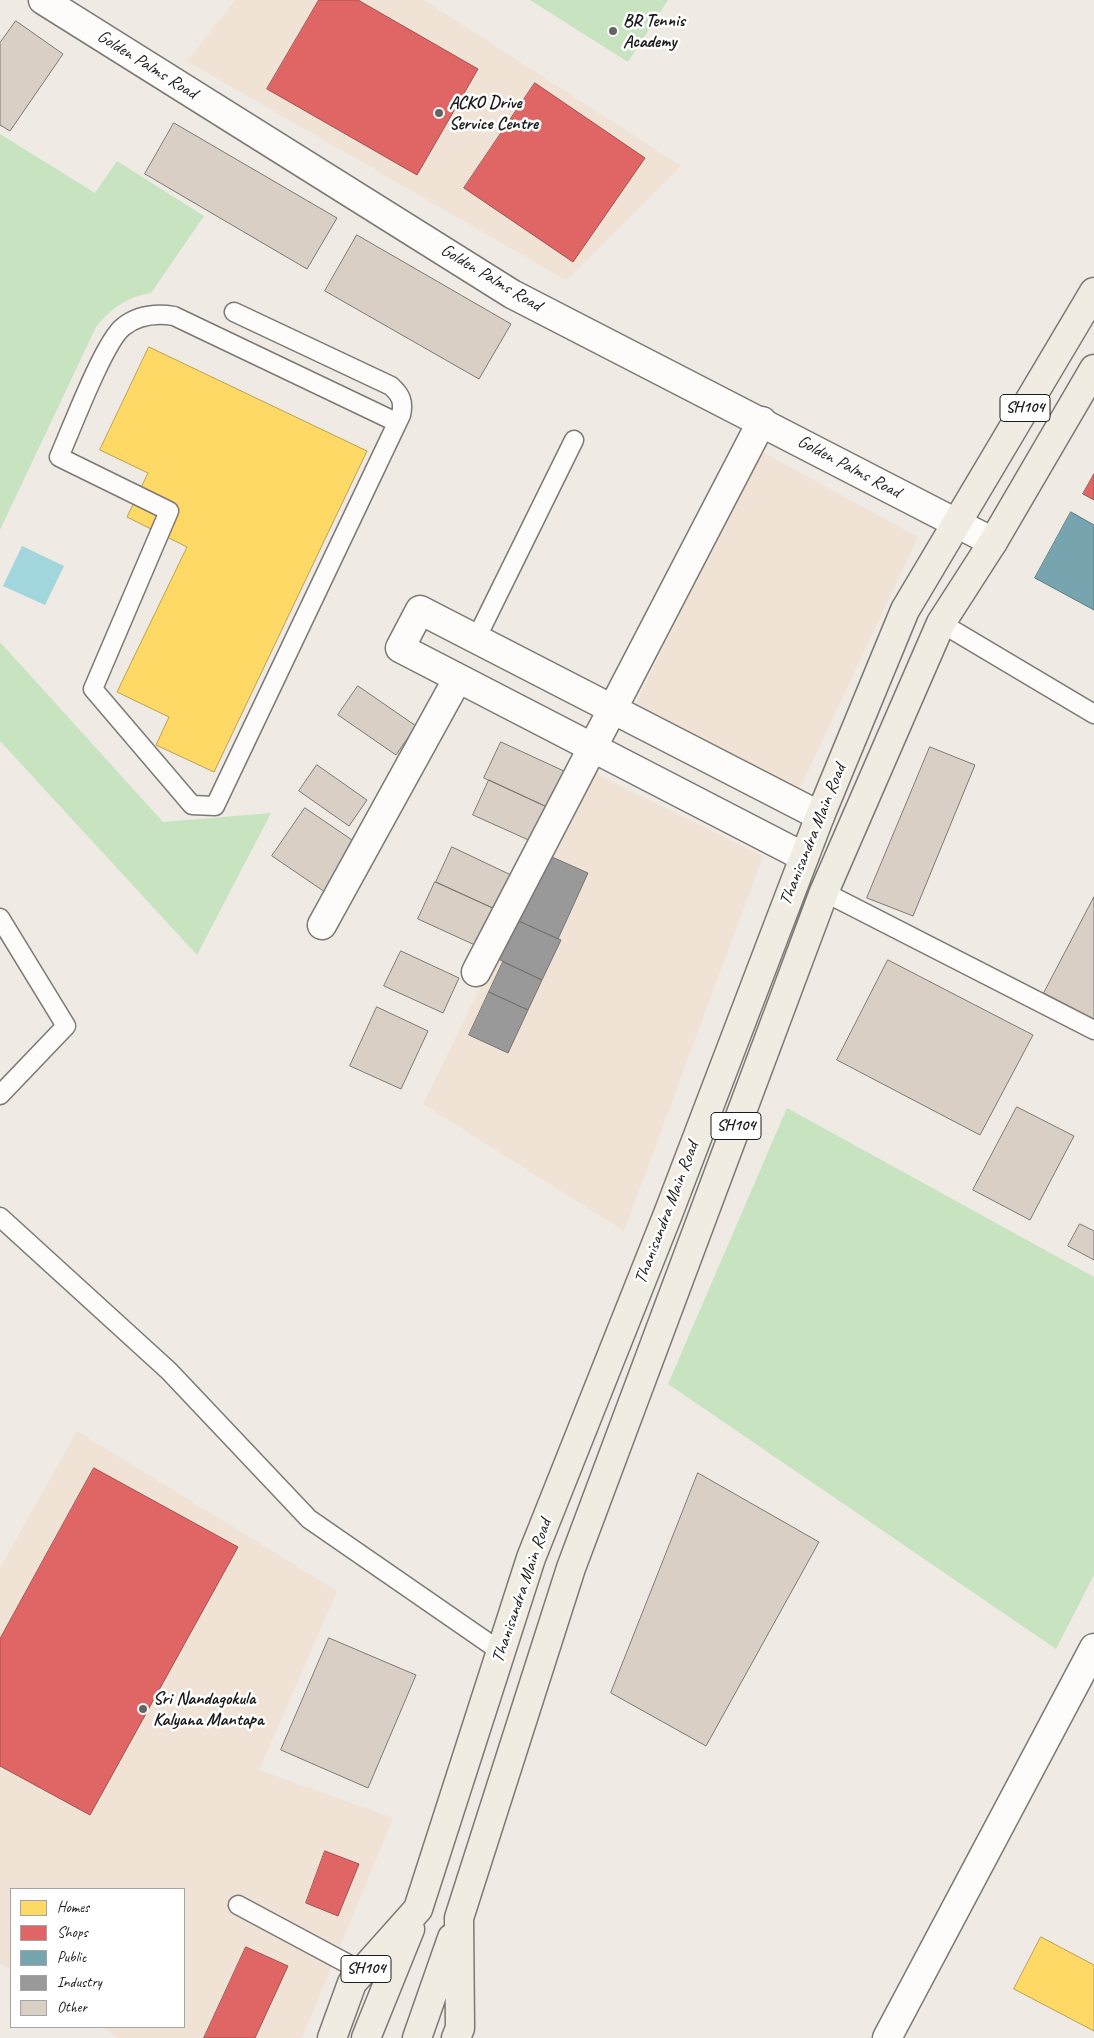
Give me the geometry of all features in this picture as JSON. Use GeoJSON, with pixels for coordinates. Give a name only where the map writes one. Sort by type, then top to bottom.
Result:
{"type":"FeatureCollection","features":[{"type":"Feature","properties":{"kind":"main road","name":"Thanisandra Main Road"},"geometry":{"type":"LineString","coordinates":[[332,2038],[352,1983],[418,1909],[531,1558],[664,1224],[820,816],[905,610],[1094,292]]}},
{"type":"Feature","properties":{"kind":"main road","name":"Thanisandra Main Road"},"geometry":{"type":"LineString","coordinates":[[456,2038],[460,2028],[459,1918],[571,1568],[824,892],[941,623],[993,542],[1094,369]]}},
{"type":"Feature","properties":{"kind":"main road","name":"SH104"},"geometry":{"type":"LineString","coordinates":[[366,2038],[418,1909]]}},
{"type":"Feature","properties":{"kind":"main road","name":"SH104"},"geometry":{"type":"LineString","coordinates":[[420,2031],[459,1918]]}},
{"type":"Feature","properties":{"kind":"street","name":"Golden Palms Road"},"geometry":{"type":"LineString","coordinates":[[43,0],[512,294],[762,421],[993,542]]}},
{"type":"Feature","properties":{"kind":"street"},"geometry":{"type":"LineString","coordinates":[[476,972],[591,747],[762,421]]}},
{"type":"Feature","properties":{"kind":"street"},"geometry":{"type":"LineString","coordinates":[[804,857],[400,648],[420,610],[820,816]]}},
{"type":"Feature","properties":{"kind":"street"},"geometry":{"type":"LineString","coordinates":[[322,925],[458,678]]}},
{"type":"Feature","properties":{"kind":"street"},"geometry":{"type":"LineString","coordinates":[[887,2038],[1094,1648]]}},
{"type":"Feature","properties":{"kind":"lane"},"geometry":{"type":"LineString","coordinates":[[234,312],[391,386],[402,399],[403,407],[396,422],[215,806],[192,805],[93,689],[169,511],[59,457],[113,337],[134,319],[147,315],[174,316],[396,422]]}},
{"type":"Feature","properties":{"kind":"lane"},"geometry":{"type":"LineString","coordinates":[[476,639],[574,440]]}},
{"type":"Feature","properties":{"kind":"lane"},"geometry":{"type":"LineString","coordinates":[[941,623],[1094,714]]}},
{"type":"Feature","properties":{"kind":"lane"},"geometry":{"type":"LineString","coordinates":[[824,892],[1094,1030]]}},
{"type":"Feature","properties":{"kind":"lane"},"geometry":{"type":"LineString","coordinates":[[0,918],[66,1026],[0,1095]]}},
{"type":"Feature","properties":{"kind":"lane"},"geometry":{"type":"LineString","coordinates":[[0,1217],[169,1371],[309,1519],[500,1651]]}},
{"type":"Feature","properties":{"kind":"lane"},"geometry":{"type":"LineString","coordinates":[[238,1905],[363,1972]]}},
{"type":"Feature","properties":{"kind":"shaded area","name":"ACKO Drive Service Centre"},"geometry":{"type":"Polygon","coordinates":[[[235,0],[424,0],[681,166],[566,280],[187,61],[235,0]]]}},
{"type":"Feature","properties":{"kind":"shaded area"},"geometry":{"type":"Polygon","coordinates":[[[760,451],[918,537],[797,794],[633,709],[760,451]]]}},
{"type":"Feature","properties":{"kind":"shaded area"},"geometry":{"type":"Polygon","coordinates":[[[588,770],[763,856],[624,1231],[423,1104],[588,770]]]}},
{"type":"Feature","properties":{"kind":"shaded area","name":"Sri Nandagokula Kalyana Mantapa"},"geometry":{"type":"Polygon","coordinates":[[[77,1431],[337,1591],[259,1770],[393,1818],[302,2038],[119,2038],[103,2028],[185,2028],[185,1888],[10,1888],[10,1969],[0,1963],[0,1568],[77,1431]]]}},
{"type":"Feature","properties":{"kind":"green space","name":"BR Tennis Academy"},"geometry":{"type":"Polygon","coordinates":[[[530,0],[668,0],[628,62],[530,0]]]}},
{"type":"Feature","properties":{"kind":"green space"},"geometry":{"type":"Polygon","coordinates":[[[0,134],[95,193],[117,161],[204,216],[151,293],[134,297],[120,304],[96,327],[0,530],[0,134]]]}},
{"type":"Feature","properties":{"kind":"green space"},"geometry":{"type":"Polygon","coordinates":[[[0,642],[163,822],[271,813],[197,955],[0,741],[0,642]]]}},
{"type":"Feature","properties":{"kind":"green space"},"geometry":{"type":"Polygon","coordinates":[[[787,1108],[1094,1277],[1094,1575],[1056,1649],[668,1384],[787,1108]]]}},
{"type":"Feature","properties":{"kind":"water"},"geometry":{"type":"Polygon","coordinates":[[[22,546],[64,566],[45,605],[3,586],[22,546]]]}},
{"type":"Feature","properties":{"kind":"building: Homes"},"geometry":{"type":"Polygon","coordinates":[[[149,347],[367,451],[214,772],[156,745],[169,717],[117,692],[187,547],[127,517],[148,473],[100,450],[149,347]]]}},
{"type":"Feature","properties":{"kind":"building: Homes"},"geometry":{"type":"Polygon","coordinates":[[[1041,1937],[1094,1965],[1094,2031],[1014,1989],[1041,1937]]]}},
{"type":"Feature","properties":{"kind":"building: Shops"},"geometry":{"type":"Polygon","coordinates":[[[319,0],[358,0],[478,69],[417,175],[267,89],[319,0]]]}},
{"type":"Feature","properties":{"kind":"building: Shops"},"geometry":{"type":"Polygon","coordinates":[[[535,83],[645,158],[573,262],[464,188],[535,83]]]}},
{"type":"Feature","properties":{"kind":"building: Shops"},"geometry":{"type":"Polygon","coordinates":[[[1094,474],[1094,500],[1083,494],[1094,474]]]}},
{"type":"Feature","properties":{"kind":"building: Shops"},"geometry":{"type":"Polygon","coordinates":[[[94,1468],[238,1547],[90,1815],[0,1766],[0,1639],[94,1468]]]}},
{"type":"Feature","properties":{"kind":"building: Shops"},"geometry":{"type":"Polygon","coordinates":[[[325,1851],[359,1864],[338,1916],[306,1903],[325,1851]]]}},
{"type":"Feature","properties":{"kind":"building: Shops"},"geometry":{"type":"Polygon","coordinates":[[[246,1947],[288,1966],[255,2038],[204,2038],[246,1947]]]}},
{"type":"Feature","properties":{"kind":"building: Public"},"geometry":{"type":"Polygon","coordinates":[[[1071,512],[1094,525],[1094,610],[1035,578],[1071,512]]]}},
{"type":"Feature","properties":{"kind":"building: Industry"},"geometry":{"type":"Polygon","coordinates":[[[543,853],[588,873],[558,939],[512,918],[543,853]]]}},
{"type":"Feature","properties":{"kind":"building: Industry"},"geometry":{"type":"Polygon","coordinates":[[[512,918],[561,940],[542,980],[494,957],[512,918]]]}},
{"type":"Feature","properties":{"kind":"building: Industry"},"geometry":{"type":"Polygon","coordinates":[[[503,962],[542,980],[528,1010],[489,992],[503,962]]]}},
{"type":"Feature","properties":{"kind":"building: Industry"},"geometry":{"type":"Polygon","coordinates":[[[489,992],[528,1010],[508,1053],[469,1035],[489,992]]]}},
{"type":"Feature","properties":{"kind":"building: Other"},"geometry":{"type":"Polygon","coordinates":[[[16,21],[63,54],[10,131],[0,125],[0,43],[16,21]]]}},
{"type":"Feature","properties":{"kind":"building: Other"},"geometry":{"type":"Polygon","coordinates":[[[174,123],[337,218],[307,269],[145,174],[174,123]]]}},
{"type":"Feature","properties":{"kind":"building: Other"},"geometry":{"type":"Polygon","coordinates":[[[357,235],[511,324],[479,379],[325,291],[357,235]]]}},
{"type":"Feature","properties":{"kind":"building: Other"},"geometry":{"type":"Polygon","coordinates":[[[358,686],[416,726],[396,755],[338,715],[358,686]]]}},
{"type":"Feature","properties":{"kind":"building: Other"},"geometry":{"type":"Polygon","coordinates":[[[501,742],[566,772],[549,808],[484,778],[501,742]]]}},
{"type":"Feature","properties":{"kind":"building: Other"},"geometry":{"type":"Polygon","coordinates":[[[930,747],[975,765],[913,916],[867,898],[930,747]]]}},
{"type":"Feature","properties":{"kind":"building: Other"},"geometry":{"type":"Polygon","coordinates":[[[317,765],[367,800],[349,826],[299,791],[317,765]]]}},
{"type":"Feature","properties":{"kind":"building: Other"},"geometry":{"type":"Polygon","coordinates":[[[489,780],[549,808],[533,842],[473,815],[489,780]]]}},
{"type":"Feature","properties":{"kind":"building: Other"},"geometry":{"type":"Polygon","coordinates":[[[305,808],[358,844],[325,892],[272,856],[305,808]]]}},
{"type":"Feature","properties":{"kind":"building: Other"},"geometry":{"type":"Polygon","coordinates":[[[452,847],[511,875],[495,909],[436,882],[452,847]]]}},
{"type":"Feature","properties":{"kind":"building: Other"},"geometry":{"type":"Polygon","coordinates":[[[435,882],[495,909],[477,946],[418,919],[435,882]]]}},
{"type":"Feature","properties":{"kind":"building: Other"},"geometry":{"type":"Polygon","coordinates":[[[1094,897],[1094,1020],[1044,993],[1094,897]]]}},
{"type":"Feature","properties":{"kind":"building: Other"},"geometry":{"type":"Polygon","coordinates":[[[401,951],[459,978],[443,1013],[384,986],[401,951]]]}},
{"type":"Feature","properties":{"kind":"building: Other"},"geometry":{"type":"Polygon","coordinates":[[[888,960],[1033,1035],[980,1135],[837,1060],[888,960]]]}},
{"type":"Feature","properties":{"kind":"building: Other"},"geometry":{"type":"Polygon","coordinates":[[[377,1007],[428,1031],[401,1089],[350,1066],[377,1007]]]}},
{"type":"Feature","properties":{"kind":"building: Other"},"geometry":{"type":"Polygon","coordinates":[[[1017,1107],[1074,1136],[1030,1220],[973,1190],[1017,1107]]]}},
{"type":"Feature","properties":{"kind":"building: Other"},"geometry":{"type":"Polygon","coordinates":[[[1080,1224],[1094,1231],[1094,1260],[1068,1246],[1080,1224]]]}},
{"type":"Feature","properties":{"kind":"building: Other"},"geometry":{"type":"Polygon","coordinates":[[[698,1473],[819,1542],[706,1746],[611,1693],[698,1473]]]}},
{"type":"Feature","properties":{"kind":"building: Other"},"geometry":{"type":"Polygon","coordinates":[[[329,1638],[416,1675],[368,1788],[281,1750],[329,1638]]]}},
{"type":"Feature","properties":{"kind":"place","name":"BR Tennis Academy"},"geometry":{"type":"Point","coordinates":[613,31]}},
{"type":"Feature","properties":{"kind":"place","name":"ACKO Drive Service Centre"},"geometry":{"type":"Point","coordinates":[439,113]}},
{"type":"Feature","properties":{"kind":"place","name":"Sri Nandagokula Kalyana Mantapa"},"geometry":{"type":"Point","coordinates":[143,1709]}}]}
